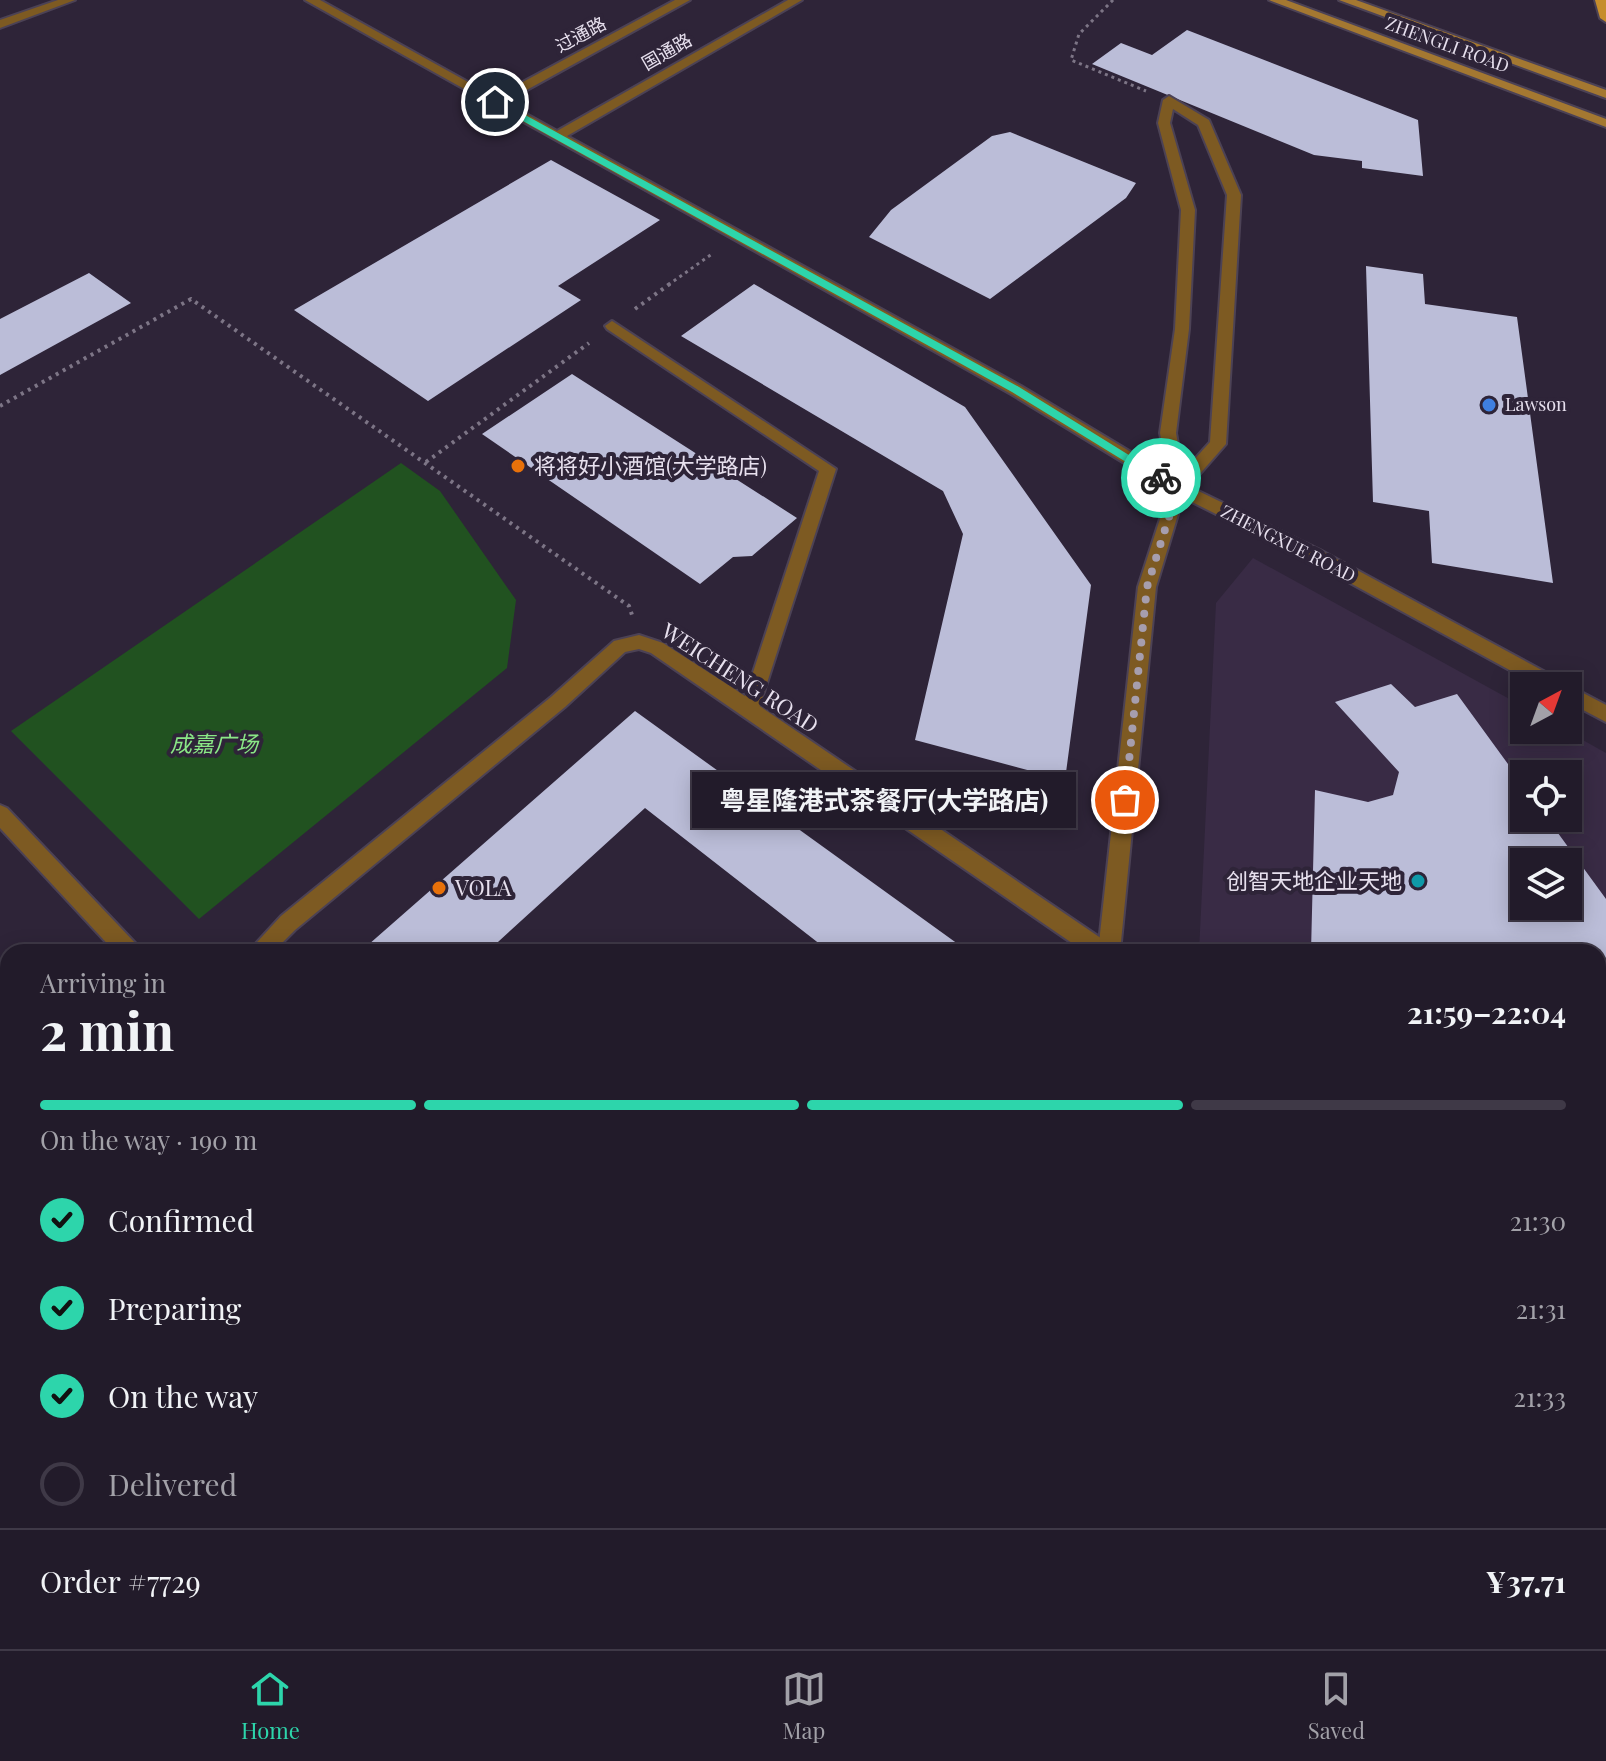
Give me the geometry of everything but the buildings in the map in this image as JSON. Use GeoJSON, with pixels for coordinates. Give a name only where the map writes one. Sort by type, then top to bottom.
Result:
{"type":"FeatureCollection","features":[{"type":"Feature","properties":{"kind":"main road","name":"ZHENGLI ROAD"},"geometry":{"type":"LineString","coordinates":[[1275,0],[1606,123]]}},
{"type":"Feature","properties":{"kind":"main road","name":"ZHENGLI ROAD"},"geometry":{"type":"LineString","coordinates":[[1345,0],[1606,94]]}},
{"type":"Feature","properties":{"kind":"main road"},"geometry":{"type":"LineString","coordinates":[[1601,0],[1606,18]]}},
{"type":"Feature","properties":{"kind":"street"},"geometry":{"type":"LineString","coordinates":[[0,24],[69,0]]}},
{"type":"Feature","properties":{"kind":"street","name":"ZHENGXUE ROAD"},"geometry":{"type":"LineString","coordinates":[[311,0],[1016,390],[1178,488],[1314,555],[1529,672]]}},
{"type":"Feature","properties":{"kind":"street","name":"过通路"},"geometry":{"type":"LineString","coordinates":[[495,102],[684,0]]}},
{"type":"Feature","properties":{"kind":"street","name":"国通路"},"geometry":{"type":"LineString","coordinates":[[557,136],[796,0]]}},
{"type":"Feature","properties":{"kind":"street"},"geometry":{"type":"LineString","coordinates":[[1110,944],[1147,587],[1178,488],[1218,444],[1234,195],[1204,123],[1169,100],[1164,123],[1188,210],[1182,329],[1168,433],[1178,488]]}},
{"type":"Feature","properties":{"kind":"street"},"geometry":{"type":"LineString","coordinates":[[612,326],[828,469],[750,709]]}},
{"type":"Feature","properties":{"kind":"street","name":"WEICHENG ROAD"},"geometry":{"type":"LineString","coordinates":[[267,944],[288,923],[558,702],[620,646],[639,642],[657,648],[750,709],[1091,944]]}},
{"type":"Feature","properties":{"kind":"street"},"geometry":{"type":"LineString","coordinates":[[1582,701],[1606,714]]}},
{"type":"Feature","properties":{"kind":"street"},"geometry":{"type":"LineString","coordinates":[[0,814],[122,944]]}},
{"type":"Feature","properties":{"kind":"path"},"geometry":{"type":"LineString","coordinates":[[1113,0],[1079,34],[1071,60],[1169,100]]}},
{"type":"Feature","properties":{"kind":"path"},"geometry":{"type":"LineString","coordinates":[[425,463],[735,237]]}},
{"type":"Feature","properties":{"kind":"path"},"geometry":{"type":"LineString","coordinates":[[0,406],[191,299],[629,606],[639,642]]}},
{"type":"Feature","properties":{"kind":"shaded area"},"geometry":{"type":"Polygon","coordinates":[[[1253,558],[1510,699],[1510,744],[1582,744],[1582,740],[1606,753],[1606,944],[1199,944],[1216,603],[1253,558]]]}},
{"type":"Feature","properties":{"kind":"green space","name":"成嘉广场"},"geometry":{"type":"Polygon","coordinates":[[[401,463],[440,491],[516,600],[507,668],[199,919],[11,731],[401,463]]]}},
{"type":"Feature","properties":{"kind":"way so far"},"geometry":{"type":"LineString","coordinates":[[1125,800],[1147,587],[1178,488],[1161,478]]}},
{"type":"Feature","properties":{"kind":"place","name":"Lawson"},"geometry":{"type":"Point","coordinates":[1489,405]}},
{"type":"Feature","properties":{"kind":"place","name":"将将好小酒馆(大学路店)"},"geometry":{"type":"Point","coordinates":[518,466]}},
{"type":"Feature","properties":{"kind":"place","name":"粤星隆港式茶餐厅(大学路店)"},"geometry":{"type":"Point","coordinates":[1125,800]}},
{"type":"Feature","properties":{"kind":"place","name":"创智天地企业天地"},"geometry":{"type":"Point","coordinates":[1418,881]}},
{"type":"Feature","properties":{"kind":"place","name":"VOLA"},"geometry":{"type":"Point","coordinates":[439,888]}},
{"type":"Feature","properties":{"kind":"route"},"geometry":{"type":"LineString","coordinates":[[495,102],[1016,390],[1161,478]]}}]}
